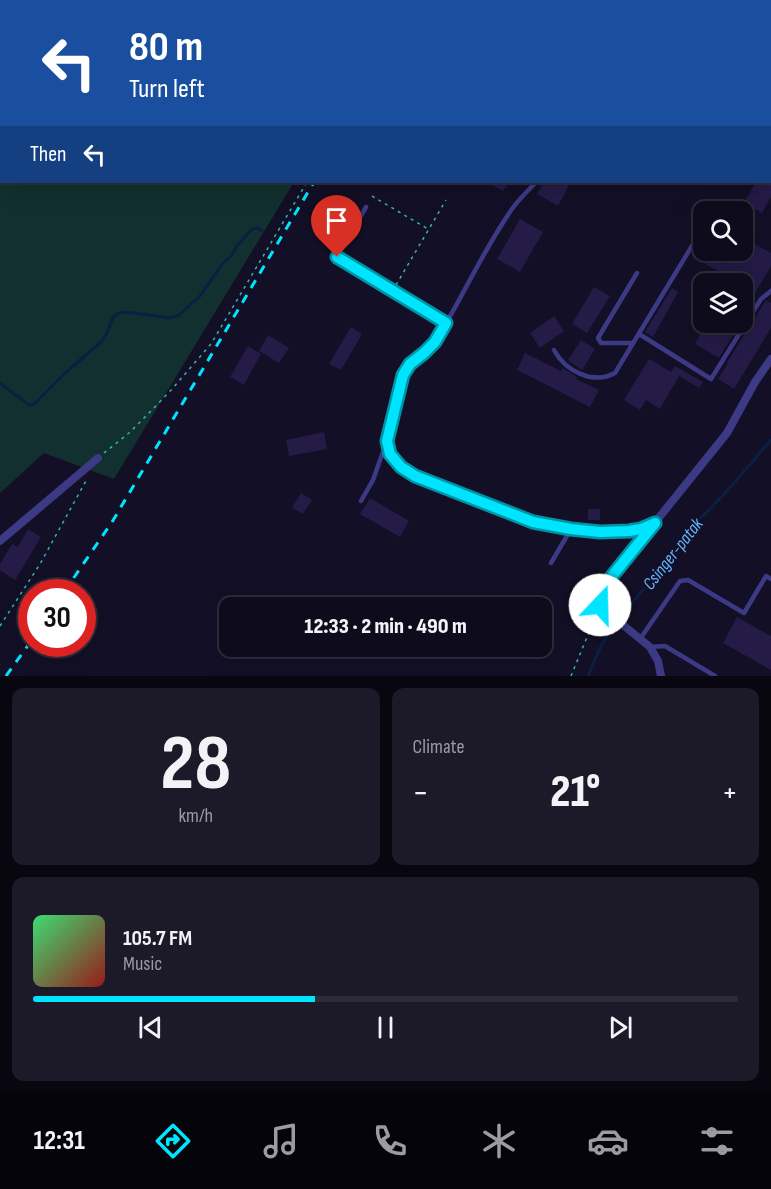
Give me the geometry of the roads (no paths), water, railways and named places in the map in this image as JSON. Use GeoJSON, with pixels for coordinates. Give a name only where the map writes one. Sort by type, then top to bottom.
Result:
{"type":"FeatureCollection","features":[{"type":"Feature","properties":{"kind":"street"},"geometry":{"type":"LineString","coordinates":[[661,676],[650,647],[600,605],[598,596],[727,433],[755,382],[771,359]]}},
{"type":"Feature","properties":{"kind":"street"},"geometry":{"type":"LineString","coordinates":[[0,542],[98,458]]}},
{"type":"Feature","properties":{"kind":"lane"},"geometry":{"type":"LineString","coordinates":[[361,501],[373,480],[387,441],[403,375],[410,364],[435,342],[513,208],[535,183]]}},
{"type":"Feature","properties":{"kind":"lane"},"geometry":{"type":"LineString","coordinates":[[366,207],[337,257],[446,323]]}},
{"type":"Feature","properties":{"kind":"lane"},"geometry":{"type":"LineString","coordinates":[[554,350],[566,366],[577,373],[600,378],[615,373],[693,244]]}},
{"type":"Feature","properties":{"kind":"lane"},"geometry":{"type":"LineString","coordinates":[[633,343],[601,343],[598,338],[637,273]]}},
{"type":"Feature","properties":{"kind":"lane"},"geometry":{"type":"LineString","coordinates":[[639,334],[711,379],[761,298],[771,291]]}},
{"type":"Feature","properties":{"kind":"lane"},"geometry":{"type":"LineString","coordinates":[[387,441],[390,454],[401,467],[415,476],[533,522],[600,532],[629,531],[655,523]]}},
{"type":"Feature","properties":{"kind":"lane"},"geometry":{"type":"LineString","coordinates":[[551,563],[571,529]]}},
{"type":"Feature","properties":{"kind":"lane"},"geometry":{"type":"LineString","coordinates":[[640,639],[680,581],[688,579],[744,613],[766,576],[771,579]]}},
{"type":"Feature","properties":{"kind":"lane"},"geometry":{"type":"LineString","coordinates":[[650,647],[665,646],[715,676]]}},
{"type":"Feature","properties":{"kind":"waterway"},"geometry":{"type":"LineString","coordinates":[[0,383],[29,405],[33,405],[102,341],[113,317],[118,313],[127,312],[170,318],[179,315],[200,296],[223,263],[252,229],[257,228],[262,231]]}},
{"type":"Feature","properties":{"kind":"waterway","name":"Csinger-patak"},"geometry":{"type":"LineString","coordinates":[[588,676],[611,628],[655,579],[690,527],[727,491],[771,440]]}},
{"type":"Feature","properties":{"kind":"railway"},"geometry":{"type":"LineString","coordinates":[[73,579],[112,522],[313,183]]}},
{"type":"Feature","properties":{"kind":"railway"},"geometry":{"type":"LineString","coordinates":[[6,676],[20,657]]}}]}
